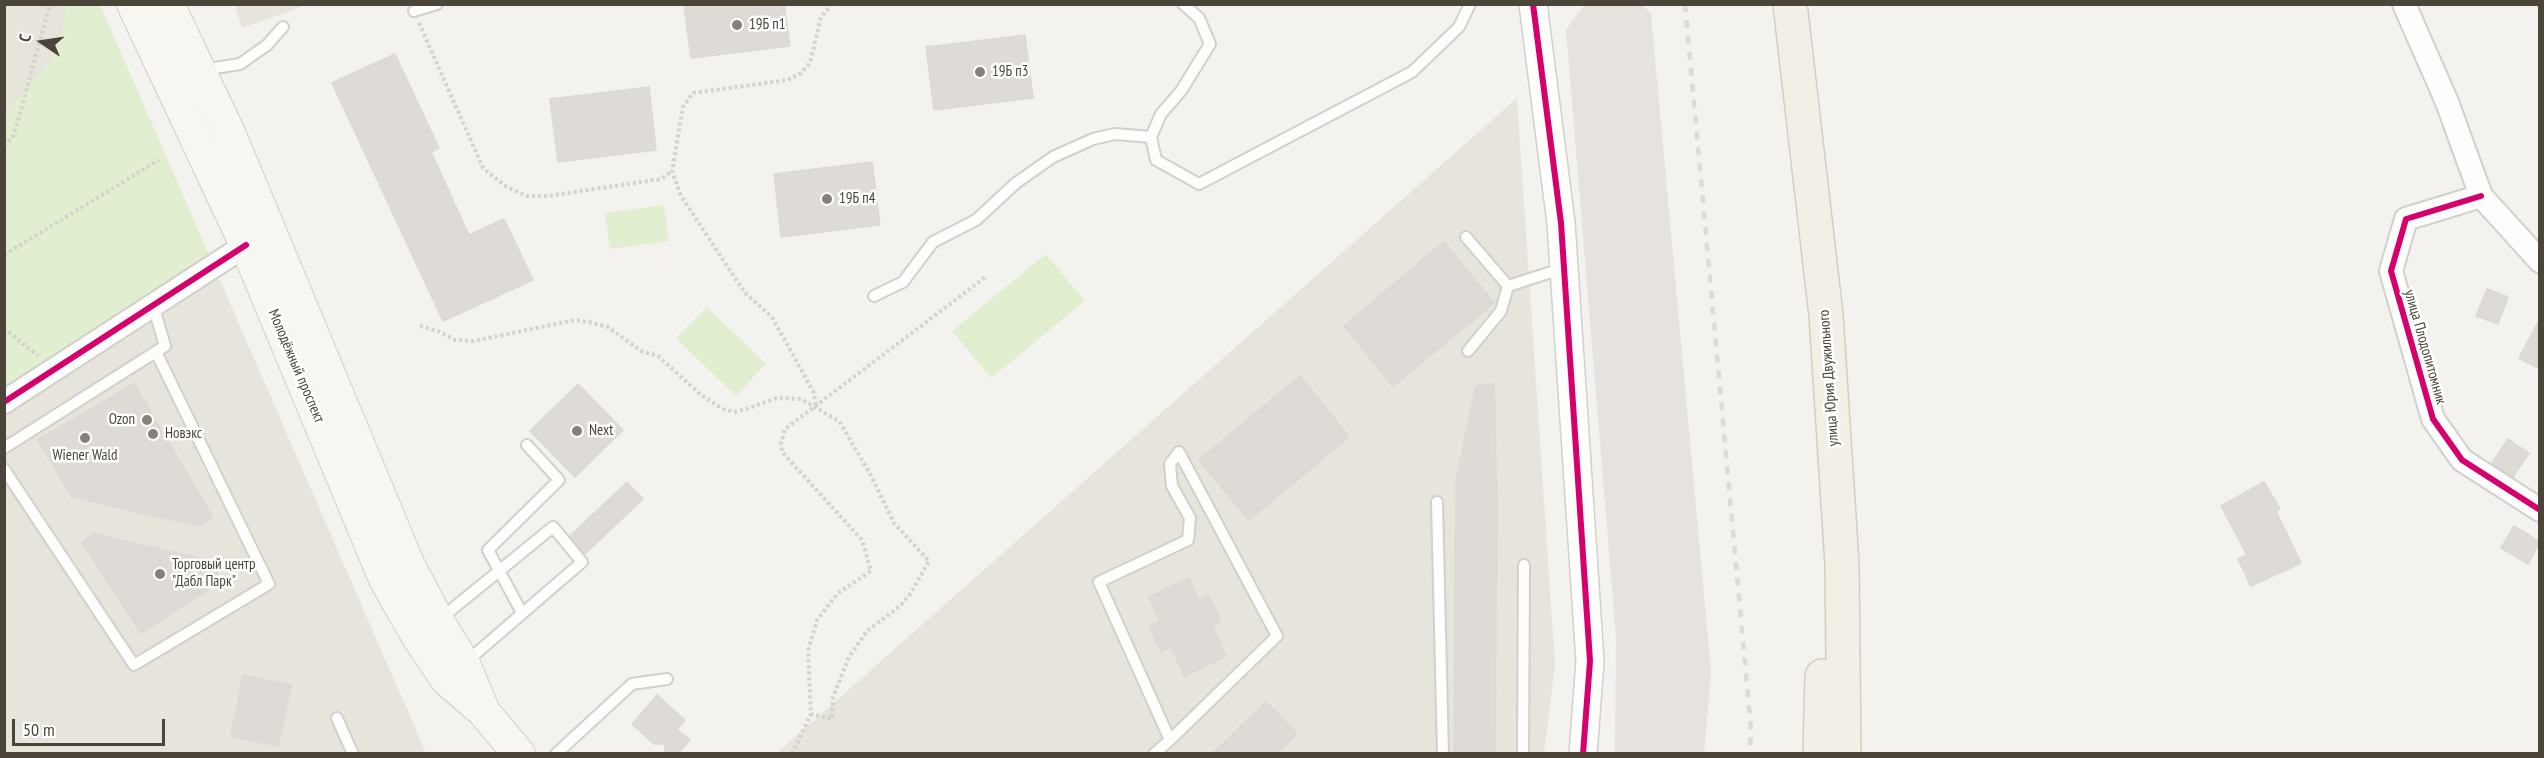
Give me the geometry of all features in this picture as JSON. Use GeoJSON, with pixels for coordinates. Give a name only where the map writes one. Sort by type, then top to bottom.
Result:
{"type":"FeatureCollection","features":[{"type":"Feature","properties":{"kind":"main road","name":"Молодёжный проспект"},"geometry":{"type":"LineString","coordinates":[[133,4],[246,245],[385,579],[418,637],[447,680],[483,711],[519,753]]}},
{"type":"Feature","properties":{"kind":"main road","name":"Молодёжный проспект"},"geometry":{"type":"LineString","coordinates":[[168,4],[229,133],[409,566],[464,664],[483,711]]}},
{"type":"Feature","properties":{"kind":"main road","name":"улица Юрия Двужильного"},"geometry":{"type":"LineString","coordinates":[[1775,4],[1796,215],[1820,540],[1822,701],[1820,753]]}},
{"type":"Feature","properties":{"kind":"main road","name":"улица Юрия Двужильного"},"geometry":{"type":"LineString","coordinates":[[1790,4],[1826,315],[1842,564],[1844,753]]}},
{"type":"Feature","properties":{"kind":"street"},"geometry":{"type":"LineString","coordinates":[[1533,4],[1561,223],[1590,661],[1583,753]]}},
{"type":"Feature","properties":{"kind":"street"},"geometry":{"type":"LineString","coordinates":[[2404,4],[2447,102],[2481,196],[2540,261]]}},
{"type":"Feature","properties":{"kind":"street","name":"улица Плодопитомник"},"geometry":{"type":"LineString","coordinates":[[2481,196],[2406,219],[2391,271],[2433,419],[2462,460],[2540,510]]}},
{"type":"Feature","properties":{"kind":"street"},"geometry":{"type":"LineString","coordinates":[[4,402],[246,245]]}},
{"type":"Feature","properties":{"kind":"lane"},"geometry":{"type":"LineString","coordinates":[[414,11],[437,4]]}},
{"type":"Feature","properties":{"kind":"lane"},"geometry":{"type":"LineString","coordinates":[[1183,4],[1199,18],[1210,44],[1181,91],[1161,114],[1151,137],[1156,160],[1199,184],[1412,72],[1459,27],[1470,4]]}},
{"type":"Feature","properties":{"kind":"lane"},"geometry":{"type":"LineString","coordinates":[[199,70],[240,64],[267,45],[283,27]]}},
{"type":"Feature","properties":{"kind":"lane"},"geometry":{"type":"LineString","coordinates":[[873,296],[903,282],[933,242],[976,220],[1016,183],[1053,157],[1092,139],[1115,134],[1151,137]]}},
{"type":"Feature","properties":{"kind":"lane"},"geometry":{"type":"LineString","coordinates":[[1466,237],[1508,286]]}},
{"type":"Feature","properties":{"kind":"lane"},"geometry":{"type":"LineString","coordinates":[[1508,286],[1564,268]]}},
{"type":"Feature","properties":{"kind":"lane"},"geometry":{"type":"LineString","coordinates":[[1468,351],[1501,312],[1508,286]]}},
{"type":"Feature","properties":{"kind":"lane"},"geometry":{"type":"LineString","coordinates":[[4,448],[165,346],[153,305]]}},
{"type":"Feature","properties":{"kind":"lane"},"geometry":{"type":"LineString","coordinates":[[4,469],[134,665],[269,584],[156,352]]}},
{"type":"Feature","properties":{"kind":"lane"},"geometry":{"type":"LineString","coordinates":[[522,613],[488,550],[559,480],[527,445]]}},
{"type":"Feature","properties":{"kind":"lane"},"geometry":{"type":"LineString","coordinates":[[1154,753],[1170,740],[1277,636],[1179,452],[1170,464],[1172,486],[1190,518],[1188,540],[1099,582],[1170,740]]}},
{"type":"Feature","properties":{"kind":"lane"},"geometry":{"type":"LineString","coordinates":[[1437,502],[1443,753]]}},
{"type":"Feature","properties":{"kind":"lane"},"geometry":{"type":"LineString","coordinates":[[438,621],[553,527],[582,562],[464,664]]}},
{"type":"Feature","properties":{"kind":"lane"},"geometry":{"type":"LineString","coordinates":[[1523,753],[1524,565]]}},
{"type":"Feature","properties":{"kind":"lane"},"geometry":{"type":"LineString","coordinates":[[556,753],[632,684],[667,680]]}},
{"type":"Feature","properties":{"kind":"lane"},"geometry":{"type":"LineString","coordinates":[[337,718],[353,753]]}},
{"type":"Feature","properties":{"kind":"path"},"geometry":{"type":"LineString","coordinates":[[4,146],[14,135],[50,4]]}},
{"type":"Feature","properties":{"kind":"path"},"geometry":{"type":"LineString","coordinates":[[816,406],[814,393],[772,317],[745,293],[681,196],[672,171],[683,107],[693,93],[788,80],[801,73],[810,63],[821,17],[832,4]]}},
{"type":"Feature","properties":{"kind":"path"},"geometry":{"type":"LineString","coordinates":[[414,11],[483,168],[505,186],[527,196],[548,196],[661,179],[672,171]]}},
{"type":"Feature","properties":{"kind":"path"},"geometry":{"type":"LineString","coordinates":[[4,255],[159,160]]}},
{"type":"Feature","properties":{"kind":"path"},"geometry":{"type":"LineString","coordinates":[[792,753],[811,714],[808,651],[818,620],[838,593],[871,571],[862,540],[782,452],[781,443],[785,429],[987,276]]}},
{"type":"Feature","properties":{"kind":"path"},"geometry":{"type":"LineString","coordinates":[[420,326],[438,331],[455,340],[474,341],[575,320],[589,322],[608,327],[641,351],[658,356],[701,395],[723,409],[734,412],[777,398],[801,399],[839,421],[870,472],[894,523],[929,561],[911,593],[900,606],[867,631],[849,657],[833,697],[832,719],[811,714]]}},
{"type":"Feature","properties":{"kind":"path"},"geometry":{"type":"LineString","coordinates":[[4,328],[54,370]]}},
{"type":"Feature","properties":{"kind":"shaded area"},"geometry":{"type":"Polygon","coordinates":[[[235,4],[307,5],[242,28],[235,4]]]}},
{"type":"Feature","properties":{"kind":"shaded area"},"geometry":{"type":"Polygon","coordinates":[[[4,5],[100,5],[426,753],[5,753],[4,5]]]}},
{"type":"Feature","properties":{"kind":"shaded area"},"geometry":{"type":"Polygon","coordinates":[[[1584,5],[1643,5],[1651,14],[1711,672],[1704,753],[1615,753],[1616,637],[1566,30],[1584,5]]]}},
{"type":"Feature","properties":{"kind":"shaded area"},"geometry":{"type":"Polygon","coordinates":[[[1517,98],[1555,666],[1544,753],[776,754],[1517,98]]]}},
{"type":"Feature","properties":{"kind":"green space"},"geometry":{"type":"Polygon","coordinates":[[[67,5],[100,5],[214,266],[5,402],[5,114],[58,52],[67,5]]]}},
{"type":"Feature","properties":{"kind":"green space"},"geometry":{"type":"Polygon","coordinates":[[[664,205],[669,241],[610,249],[605,213],[664,205]]]}},
{"type":"Feature","properties":{"kind":"green space"},"geometry":{"type":"Polygon","coordinates":[[[1046,254],[1085,301],[991,378],[952,331],[1046,254]]]}},
{"type":"Feature","properties":{"kind":"green space"},"geometry":{"type":"Polygon","coordinates":[[[707,307],[766,364],[736,396],[676,338],[707,307]]]}},
{"type":"Feature","properties":{"kind":"building","name":"19Б п1"},"geometry":{"type":"Polygon","coordinates":[[[684,4],[784,4],[790,46],[691,58],[684,4]]]}},
{"type":"Feature","properties":{"kind":"building","name":"19Б п3"},"geometry":{"type":"Polygon","coordinates":[[[1025,35],[1033,98],[934,110],[926,47],[1025,35]]]}},
{"type":"Feature","properties":{"kind":"building"},"geometry":{"type":"Polygon","coordinates":[[[395,54],[439,148],[431,152],[469,235],[504,219],[533,280],[443,321],[332,83],[395,54]]]}},
{"type":"Feature","properties":{"kind":"building"},"geometry":{"type":"Polygon","coordinates":[[[649,87],[656,150],[558,162],[550,99],[649,87]]]}},
{"type":"Feature","properties":{"kind":"building","name":"19Б п4"},"geometry":{"type":"Polygon","coordinates":[[[872,162],[880,225],[781,237],[774,174],[872,162]]]}},
{"type":"Feature","properties":{"kind":"building"},"geometry":{"type":"Polygon","coordinates":[[[1444,242],[1494,303],[1393,386],[1344,326],[1444,242]]]}},
{"type":"Feature","properties":{"kind":"building"},"geometry":{"type":"Polygon","coordinates":[[[2487,289],[2508,297],[2498,324],[2476,316],[2487,289]]]}},
{"type":"Feature","properties":{"kind":"building"},"geometry":{"type":"Polygon","coordinates":[[[2540,318],[2540,369],[2519,358],[2540,318]]]}},
{"type":"Feature","properties":{"kind":"building"},"geometry":{"type":"Polygon","coordinates":[[[1300,376],[1349,437],[1249,520],[1199,460],[1300,376]]]}},
{"type":"Feature","properties":{"kind":"building"},"geometry":{"type":"Polygon","coordinates":[[[134,384],[213,518],[199,526],[72,497],[38,440],[134,384]]]}},
{"type":"Feature","properties":{"kind":"building","name":"Next"},"geometry":{"type":"Polygon","coordinates":[[[578,384],[623,430],[575,477],[530,431],[578,384]]]}},
{"type":"Feature","properties":{"kind":"building"},"geometry":{"type":"Polygon","coordinates":[[[1494,384],[1497,503],[1495,753],[1454,753],[1456,481],[1476,386],[1494,384]]]}},
{"type":"Feature","properties":{"kind":"building"},"geometry":{"type":"Polygon","coordinates":[[[2508,439],[2529,453],[2513,477],[2492,463],[2508,439]]]}},
{"type":"Feature","properties":{"kind":"building"},"geometry":{"type":"Polygon","coordinates":[[[627,482],[643,499],[585,554],[570,536],[627,482]]]}},
{"type":"Feature","properties":{"kind":"building"},"geometry":{"type":"Polygon","coordinates":[[[2264,482],[2280,509],[2276,511],[2301,563],[2251,586],[2238,559],[2247,555],[2221,506],[2264,482]]]}},
{"type":"Feature","properties":{"kind":"building"},"geometry":{"type":"Polygon","coordinates":[[[2514,526],[2540,542],[2528,564],[2501,548],[2514,526]]]}},
{"type":"Feature","properties":{"kind":"building","name":"Торговый центр \"Дабл Парк\""},"geometry":{"type":"Polygon","coordinates":[[[95,534],[220,563],[215,585],[141,633],[82,542],[95,534]]]}},
{"type":"Feature","properties":{"kind":"building"},"geometry":{"type":"Polygon","coordinates":[[[1189,578],[1199,600],[1209,596],[1221,621],[1212,625],[1226,656],[1184,676],[1171,647],[1161,652],[1149,626],[1160,621],[1149,597],[1189,578]]]}},
{"type":"Feature","properties":{"kind":"building"},"geometry":{"type":"Polygon","coordinates":[[[243,675],[291,685],[278,746],[231,736],[243,675]]]}},
{"type":"Feature","properties":{"kind":"building"},"geometry":{"type":"Polygon","coordinates":[[[657,695],[685,720],[677,729],[690,740],[678,753],[665,753],[665,744],[654,744],[632,724],[657,695]]]}},
{"type":"Feature","properties":{"kind":"building"},"geometry":{"type":"Polygon","coordinates":[[[1266,702],[1297,734],[1277,753],[1213,753],[1266,702]]]}},
{"type":"Feature","properties":{"kind":"railway"},"geometry":{"type":"LineString","coordinates":[[1685,4],[1751,729],[1750,754]]}},
{"type":"Feature","properties":{"kind":"cycle path"},"geometry":{"type":"LineString","coordinates":[[1533,4],[1561,223],[1590,661],[1583,754]]}},
{"type":"Feature","properties":{"kind":"cycle path"},"geometry":{"type":"LineString","coordinates":[[2481,196],[2406,219],[2391,271],[2433,419],[2462,460],[2540,510]]}},
{"type":"Feature","properties":{"kind":"cycle path"},"geometry":{"type":"LineString","coordinates":[[4,402],[246,245]]}},
{"type":"Feature","properties":{"kind":"place","name":"19Б п1"},"geometry":{"type":"Point","coordinates":[737,25]}},
{"type":"Feature","properties":{"kind":"place","name":"19Б п3"},"geometry":{"type":"Point","coordinates":[980,72]}},
{"type":"Feature","properties":{"kind":"place","name":"19Б п4"},"geometry":{"type":"Point","coordinates":[827,199]}},
{"type":"Feature","properties":{"kind":"place","name":"Ozon"},"geometry":{"type":"Point","coordinates":[147,420]}},
{"type":"Feature","properties":{"kind":"place","name":"Next"},"geometry":{"type":"Point","coordinates":[577,431]}},
{"type":"Feature","properties":{"kind":"place","name":"Новэкс"},"geometry":{"type":"Point","coordinates":[153,434]}},
{"type":"Feature","properties":{"kind":"place","name":"Wiener Wald"},"geometry":{"type":"Point","coordinates":[85,438]}},
{"type":"Feature","properties":{"kind":"place","name":"Торговый центр \"Дабл Парк\""},"geometry":{"type":"Point","coordinates":[160,574]}}]}
